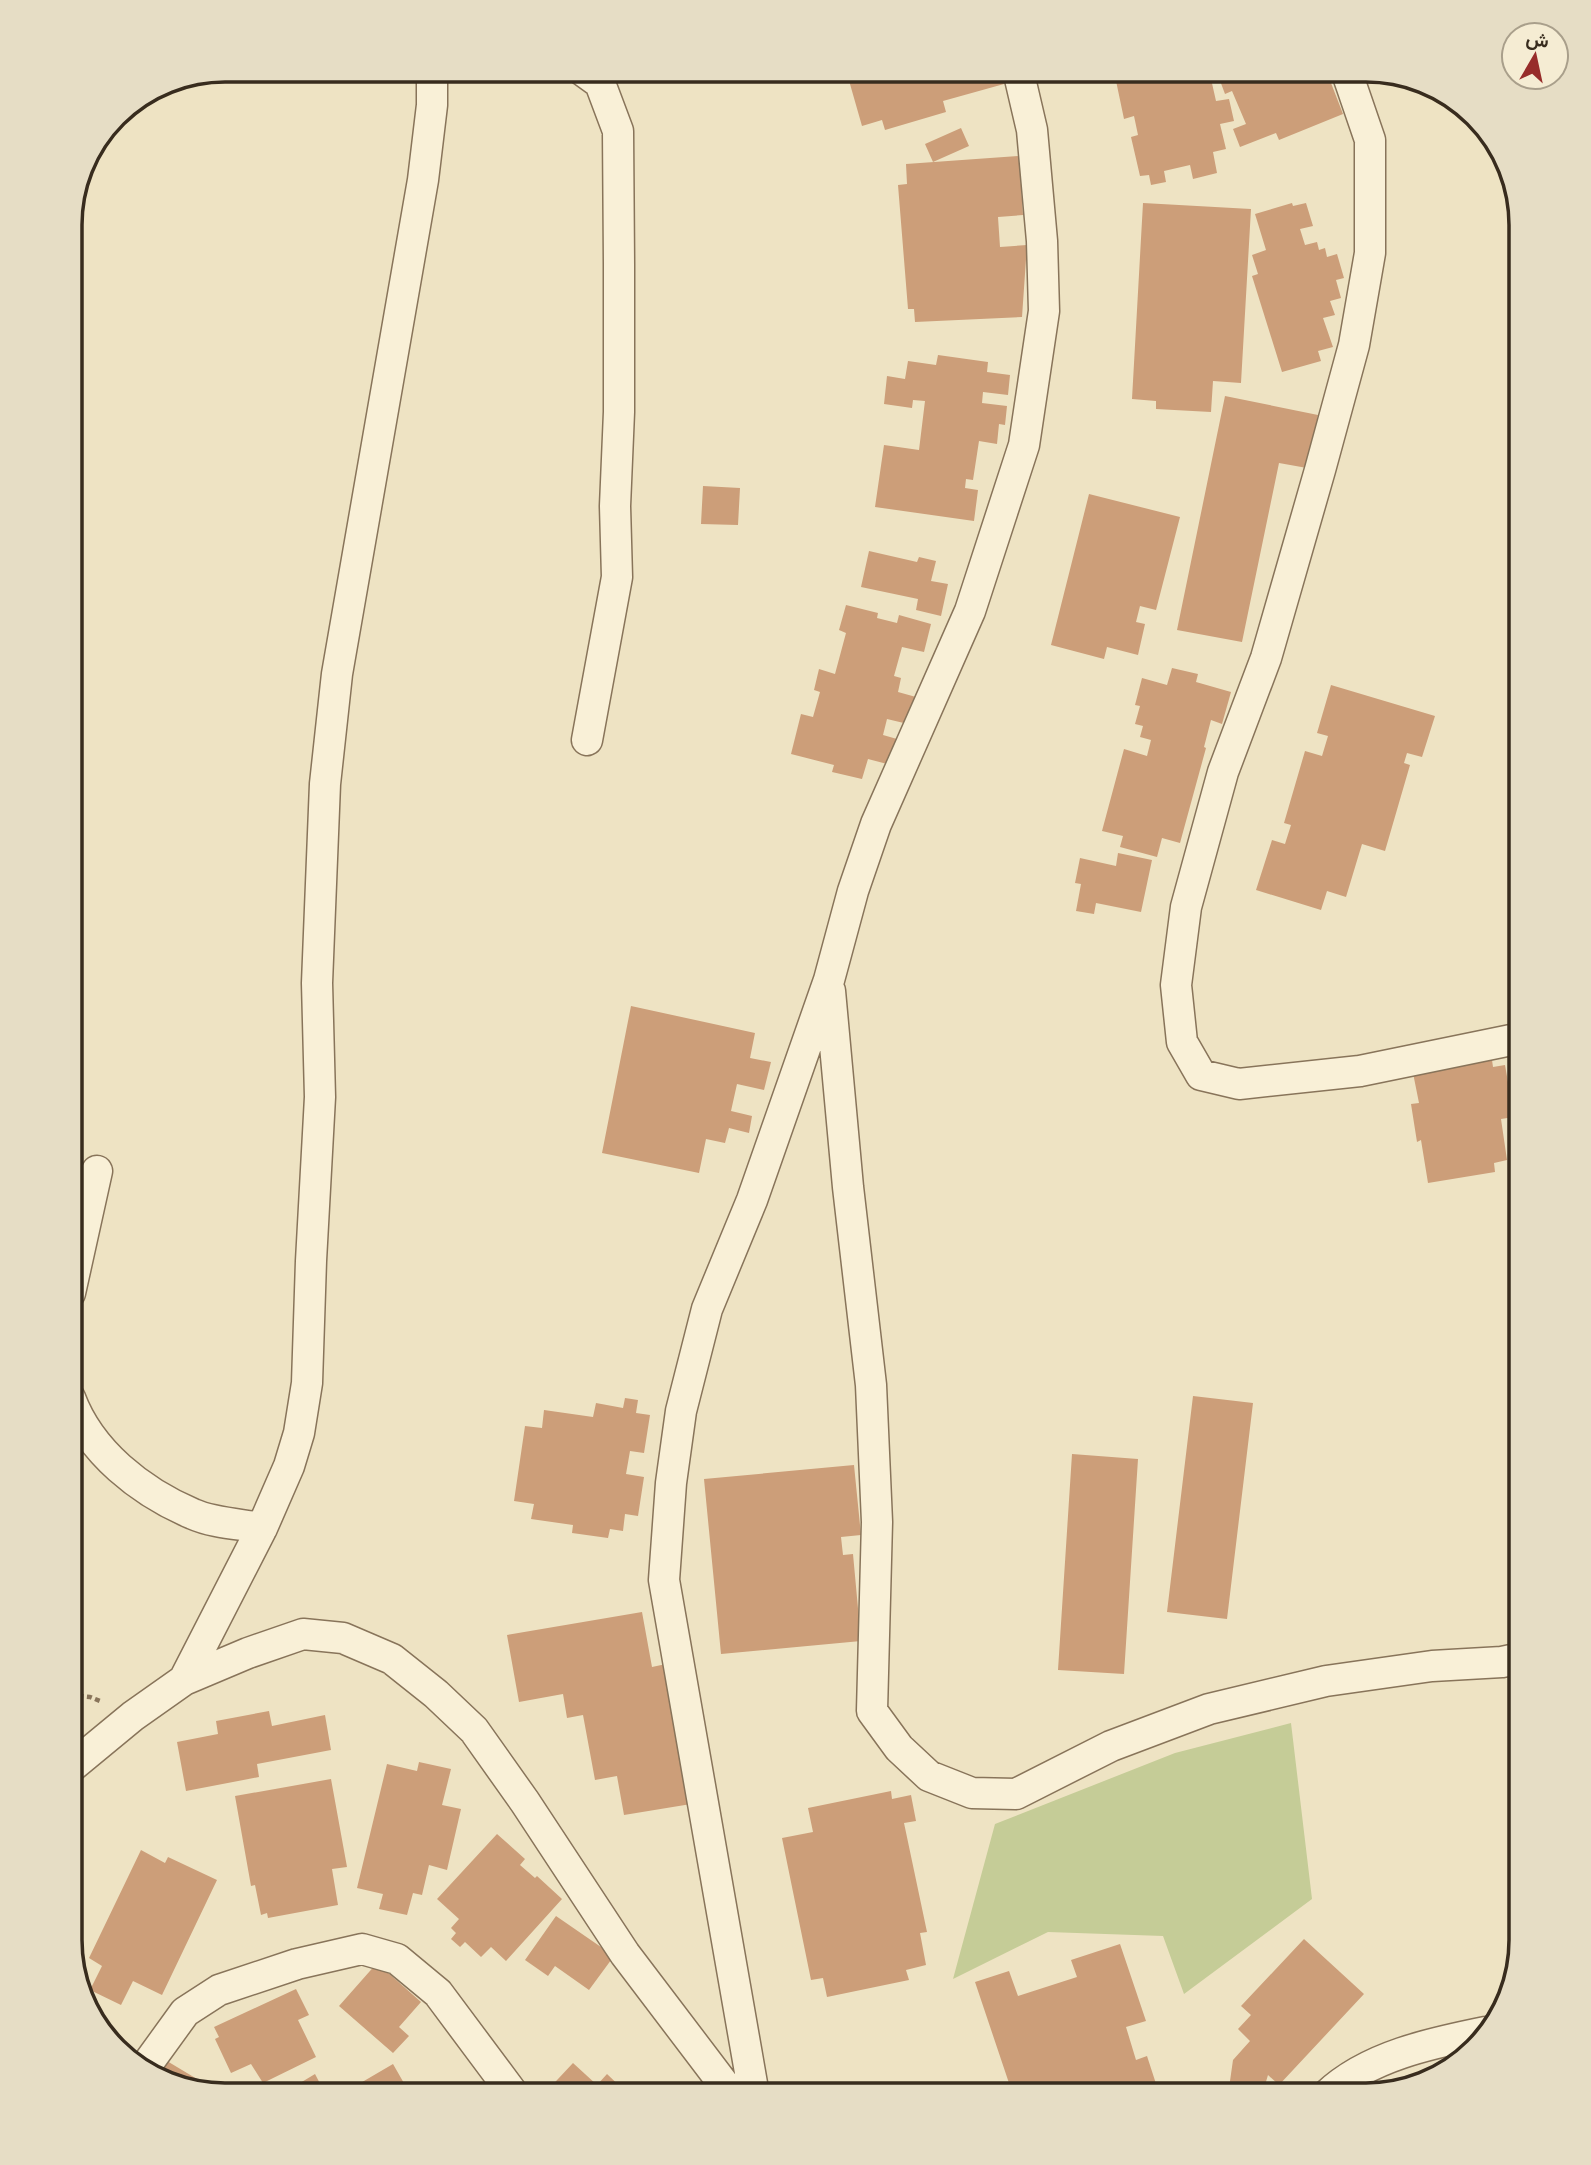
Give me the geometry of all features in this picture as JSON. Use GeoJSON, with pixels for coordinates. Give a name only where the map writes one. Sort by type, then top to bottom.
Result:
{"type":"FeatureCollection","features":[{"type":"Feature","properties":{"kind":"street"},"geometry":{"type":"LineString","coordinates":[[184,1680],[262,1528],[293,1455],[307,1383],[320,1097],[317,983],[325,784],[337,674],[424,180],[432,83]]}},
{"type":"Feature","properties":{"kind":"street"},"geometry":{"type":"LineString","coordinates":[[587,740],[617,577],[615,506],[619,412],[618,131],[600,83]]}},
{"type":"Feature","properties":{"kind":"street"},"geometry":{"type":"LineString","coordinates":[[752,2082],[664,1580],[671,1483],[681,1411],[707,1309],[752,1200],[829,980],[853,891],[876,824],[970,611],[1024,445],[1044,311],[1042,241],[1032,130],[1021,83]]}},
{"type":"Feature","properties":{"kind":"street"},"geometry":{"type":"LineString","coordinates":[[1350,83],[1370,140],[1370,253],[1354,345],[1266,658],[1223,772],[1186,907],[1176,985],[1182,1042],[1201,1075],[1239,1084],[1360,1071],[1509,1040]]}},
{"type":"Feature","properties":{"kind":"street"},"geometry":{"type":"LineString","coordinates":[[829,980],[844,1147],[871,1385],[877,1522],[872,1711],[899,1748],[929,1776],[972,1793],[1016,1794],[1111,1746],[1209,1709],[1326,1681],[1432,1666],[1509,1661]]}},
{"type":"Feature","properties":{"kind":"street"},"geometry":{"type":"LineString","coordinates":[[82,1237],[97,1171]]}},
{"type":"Feature","properties":{"kind":"street"},"geometry":{"type":"LineString","coordinates":[[82,1425],[92,1441],[145,1487],[194,1515],[262,1528]]}},
{"type":"Feature","properties":{"kind":"street"},"geometry":{"type":"LineString","coordinates":[[82,1758],[133,1716],[184,1680],[248,1653],[303,1634],[343,1638],[392,1659],[436,1694],[474,1730],[625,1954],[722,2082]]}},
{"type":"Feature","properties":{"kind":"street"},"geometry":{"type":"LineString","coordinates":[[150,2061],[186,2012],[219,1990],[297,1964],[362,1949],[397,1959],[438,1993],[505,2082]]}},
{"type":"Feature","properties":{"kind":"street"},"geometry":{"type":"LineString","coordinates":[[1341,2083],[1399,2053],[1472,2035]]}},
{"type":"Feature","properties":{"kind":"green space"},"geometry":{"type":"Polygon","coordinates":[[[1291,1723],[1312,1899],[1184,1994],[1163,1936],[1048,1932],[953,1979],[995,1824],[1175,1753],[1291,1723]]]}},
{"type":"Feature","properties":{"kind":"building"},"geometry":{"type":"Polygon","coordinates":[[[850,83],[1004,83],[943,101],[946,112],[885,130],[882,120],[862,126],[850,83]]]}},
{"type":"Feature","properties":{"kind":"building"},"geometry":{"type":"Polygon","coordinates":[[[1116,83],[1212,83],[1216,101],[1229,99],[1234,121],[1220,124],[1226,149],[1213,152],[1217,173],[1193,179],[1190,165],[1164,171],[1166,182],[1151,185],[1149,175],[1140,176],[1131,137],[1138,135],[1134,116],[1124,119],[1116,83]]]}},
{"type":"Feature","properties":{"kind":"building"},"geometry":{"type":"Polygon","coordinates":[[[1221,83],[1331,83],[1343,114],[1279,140],[1276,133],[1240,147],[1233,129],[1246,124],[1232,91],[1225,94],[1221,83]]]}},
{"type":"Feature","properties":{"kind":"building"},"geometry":{"type":"Polygon","coordinates":[[[961,128],[969,146],[933,162],[925,144],[961,128]]]}},
{"type":"Feature","properties":{"kind":"building"},"geometry":{"type":"Polygon","coordinates":[[[1019,156],[1023,215],[998,217],[1000,247],[1027,245],[1022,317],[915,322],[914,309],[908,309],[898,185],[907,184],[906,164],[1019,156]]]}},
{"type":"Feature","properties":{"kind":"building"},"geometry":{"type":"Polygon","coordinates":[[[1143,203],[1251,209],[1241,383],[1213,381],[1211,412],[1156,409],[1156,401],[1132,399],[1143,203]]]}},
{"type":"Feature","properties":{"kind":"building"},"geometry":{"type":"Polygon","coordinates":[[[1292,203],[1293,206],[1306,203],[1313,226],[1300,229],[1305,245],[1317,242],[1319,250],[1325,248],[1327,257],[1337,254],[1344,278],[1336,280],[1341,298],[1330,301],[1335,315],[1323,318],[1333,347],[1318,351],[1321,361],[1282,372],[1252,276],[1258,274],[1252,255],[1266,250],[1255,214],[1292,203]]]}},
{"type":"Feature","properties":{"kind":"building"},"geometry":{"type":"Polygon","coordinates":[[[938,355],[988,362],[987,372],[1010,375],[1008,395],[983,392],[982,403],[1007,406],[1005,425],[999,424],[997,444],[979,441],[973,480],[966,479],[965,488],[978,490],[974,521],[875,507],[884,445],[919,450],[925,401],[913,400],[912,408],[884,404],[887,376],[905,379],[908,361],[936,365],[938,355]]]}},
{"type":"Feature","properties":{"kind":"building"},"geometry":{"type":"Polygon","coordinates":[[[1225,396],[1318,415],[1307,468],[1279,463],[1242,642],[1177,630],[1225,396]]]}},
{"type":"Feature","properties":{"kind":"building"},"geometry":{"type":"Polygon","coordinates":[[[703,486],[740,488],[738,525],[701,524],[703,486]]]}},
{"type":"Feature","properties":{"kind":"building"},"geometry":{"type":"Polygon","coordinates":[[[1089,494],[1180,517],[1156,610],[1140,606],[1136,622],[1145,624],[1138,655],[1107,647],[1104,659],[1051,645],[1089,494]]]}},
{"type":"Feature","properties":{"kind":"building"},"geometry":{"type":"Polygon","coordinates":[[[869,551],[917,562],[919,557],[936,561],[931,581],[948,584],[941,616],[916,610],[918,599],[861,587],[869,551]]]}},
{"type":"Feature","properties":{"kind":"building"},"geometry":{"type":"Polygon","coordinates":[[[846,605],[878,613],[877,618],[897,623],[899,615],[931,624],[924,652],[902,647],[894,676],[901,678],[898,692],[916,697],[908,724],[887,719],[883,735],[897,739],[891,765],[868,759],[862,779],[832,772],[834,765],[791,754],[801,714],[813,717],[820,692],[814,690],[819,669],[835,674],[846,633],[839,630],[846,605]]]}},
{"type":"Feature","properties":{"kind":"building"},"geometry":{"type":"Polygon","coordinates":[[[1172,668],[1198,674],[1196,682],[1231,692],[1222,724],[1211,720],[1180,843],[1162,838],[1157,857],[1120,847],[1123,836],[1102,831],[1124,749],[1147,756],[1151,740],[1140,737],[1143,726],[1135,724],[1140,706],[1135,705],[1142,678],[1167,685],[1172,668]]]}},
{"type":"Feature","properties":{"kind":"building"},"geometry":{"type":"Polygon","coordinates":[[[1331,685],[1435,716],[1422,757],[1407,753],[1404,763],[1410,765],[1385,851],[1362,844],[1346,897],[1327,891],[1321,910],[1256,890],[1272,840],[1285,844],[1291,825],[1284,823],[1305,751],[1322,756],[1328,736],[1317,733],[1331,685]]]}},
{"type":"Feature","properties":{"kind":"building"},"geometry":{"type":"Polygon","coordinates":[[[1118,853],[1152,860],[1141,912],[1096,903],[1094,914],[1076,911],[1081,884],[1075,883],[1080,858],[1116,866],[1118,853]]]}},
{"type":"Feature","properties":{"kind":"building"},"geometry":{"type":"Polygon","coordinates":[[[631,1006],[755,1033],[750,1058],[771,1062],[764,1090],[737,1084],[731,1111],[752,1116],[749,1133],[729,1128],[725,1143],[706,1139],[699,1173],[602,1153],[631,1006]]]}},
{"type":"Feature","properties":{"kind":"building"},"geometry":{"type":"Polygon","coordinates":[[[1492,1060],[1493,1067],[1505,1065],[1509,1088],[1509,1118],[1501,1119],[1507,1160],[1494,1163],[1495,1172],[1428,1183],[1421,1140],[1417,1142],[1411,1104],[1419,1103],[1413,1073],[1492,1060]]]}},
{"type":"Feature","properties":{"kind":"building"},"geometry":{"type":"Polygon","coordinates":[[[1193,1396],[1253,1403],[1227,1619],[1167,1612],[1193,1396]]]}},
{"type":"Feature","properties":{"kind":"building"},"geometry":{"type":"Polygon","coordinates":[[[625,1398],[638,1400],[636,1413],[650,1415],[644,1453],[630,1451],[626,1474],[644,1477],[638,1516],[625,1514],[623,1531],[610,1529],[608,1538],[572,1533],[573,1525],[531,1519],[534,1504],[514,1501],[525,1426],[542,1428],[544,1410],[593,1417],[596,1403],[623,1408],[625,1398]]]}},
{"type":"Feature","properties":{"kind":"building"},"geometry":{"type":"Polygon","coordinates":[[[1072,1454],[1138,1459],[1124,1674],[1058,1670],[1072,1454]]]}},
{"type":"Feature","properties":{"kind":"building"},"geometry":{"type":"Polygon","coordinates":[[[854,1465],[861,1535],[841,1537],[843,1555],[853,1554],[861,1641],[721,1654],[704,1479],[854,1465]]]}},
{"type":"Feature","properties":{"kind":"building"},"geometry":{"type":"Polygon","coordinates":[[[642,1612],[652,1667],[666,1664],[691,1804],[624,1815],[617,1776],[595,1780],[583,1715],[567,1718],[563,1694],[519,1702],[507,1635],[642,1612]]]}},
{"type":"Feature","properties":{"kind":"building"},"geometry":{"type":"Polygon","coordinates":[[[269,1711],[272,1726],[325,1715],[331,1750],[257,1764],[259,1777],[186,1791],[177,1742],[218,1734],[216,1721],[269,1711]]]}},
{"type":"Feature","properties":{"kind":"building"},"geometry":{"type":"Polygon","coordinates":[[[419,1762],[451,1769],[442,1805],[461,1809],[447,1870],[429,1865],[422,1895],[413,1893],[407,1915],[379,1909],[383,1894],[357,1888],[387,1764],[417,1771],[419,1762]]]}},
{"type":"Feature","properties":{"kind":"building"},"geometry":{"type":"Polygon","coordinates":[[[331,1779],[347,1867],[332,1869],[338,1905],[268,1918],[267,1913],[261,1915],[255,1885],[251,1886],[235,1796],[331,1779]]]}},
{"type":"Feature","properties":{"kind":"building"},"geometry":{"type":"Polygon","coordinates":[[[891,1791],[892,1799],[911,1795],[916,1821],[904,1823],[927,1932],[920,1933],[926,1965],[906,1970],[909,1980],[827,1997],[823,1978],[811,1980],[782,1838],[813,1832],[808,1808],[891,1791]]]}},
{"type":"Feature","properties":{"kind":"building"},"geometry":{"type":"Polygon","coordinates":[[[497,1834],[525,1859],[520,1865],[535,1878],[537,1876],[562,1899],[506,1961],[491,1947],[481,1957],[465,1942],[460,1947],[451,1939],[456,1933],[451,1928],[459,1919],[437,1899],[497,1834]]]}},
{"type":"Feature","properties":{"kind":"building"},"geometry":{"type":"Polygon","coordinates":[[[141,1850],[165,1863],[168,1857],[217,1880],[162,1995],[133,1981],[121,2005],[92,1991],[102,1966],[89,1958],[141,1850]]]}},
{"type":"Feature","properties":{"kind":"building"},"geometry":{"type":"Polygon","coordinates":[[[556,1916],[614,1956],[589,1990],[555,1966],[548,1976],[525,1960],[556,1916]]]}},
{"type":"Feature","properties":{"kind":"building"},"geometry":{"type":"Polygon","coordinates":[[[1304,1939],[1364,1994],[1281,2083],[1277,2083],[1268,2075],[1266,2083],[1230,2083],[1233,2060],[1250,2041],[1238,2029],[1251,2015],[1241,2006],[1304,1939]]]}},
{"type":"Feature","properties":{"kind":"building"},"geometry":{"type":"Polygon","coordinates":[[[1120,1944],[1146,2021],[1126,2027],[1136,2060],[1147,2056],[1156,2083],[1009,2083],[975,1982],[1009,1971],[1018,1996],[1077,1977],[1071,1960],[1120,1944]]]}},
{"type":"Feature","properties":{"kind":"building"},"geometry":{"type":"Polygon","coordinates":[[[377,1963],[421,2002],[399,2027],[409,2036],[393,2053],[339,2006],[377,1963]]]}},
{"type":"Feature","properties":{"kind":"building"},"geometry":{"type":"Polygon","coordinates":[[[296,1989],[309,2015],[298,2020],[316,2057],[265,2082],[251,2064],[231,2073],[215,2039],[219,2037],[214,2027],[296,1989]]]}},
{"type":"Feature","properties":{"kind":"building"},"geometry":{"type":"Polygon","coordinates":[[[167,2061],[199,2080],[179,2075],[162,2068],[167,2061]]]}},
{"type":"Feature","properties":{"kind":"building"},"geometry":{"type":"Polygon","coordinates":[[[573,2063],[594,2082],[555,2082],[573,2063]]]}},
{"type":"Feature","properties":{"kind":"building"},"geometry":{"type":"Polygon","coordinates":[[[393,2064],[403,2082],[362,2082],[393,2064]]]}},
{"type":"Feature","properties":{"kind":"building"},"geometry":{"type":"Polygon","coordinates":[[[315,2074],[319,2082],[302,2082],[315,2074]]]}},
{"type":"Feature","properties":{"kind":"building"},"geometry":{"type":"Polygon","coordinates":[[[607,2074],[616,2082],[599,2082],[607,2074]]]}}]}
